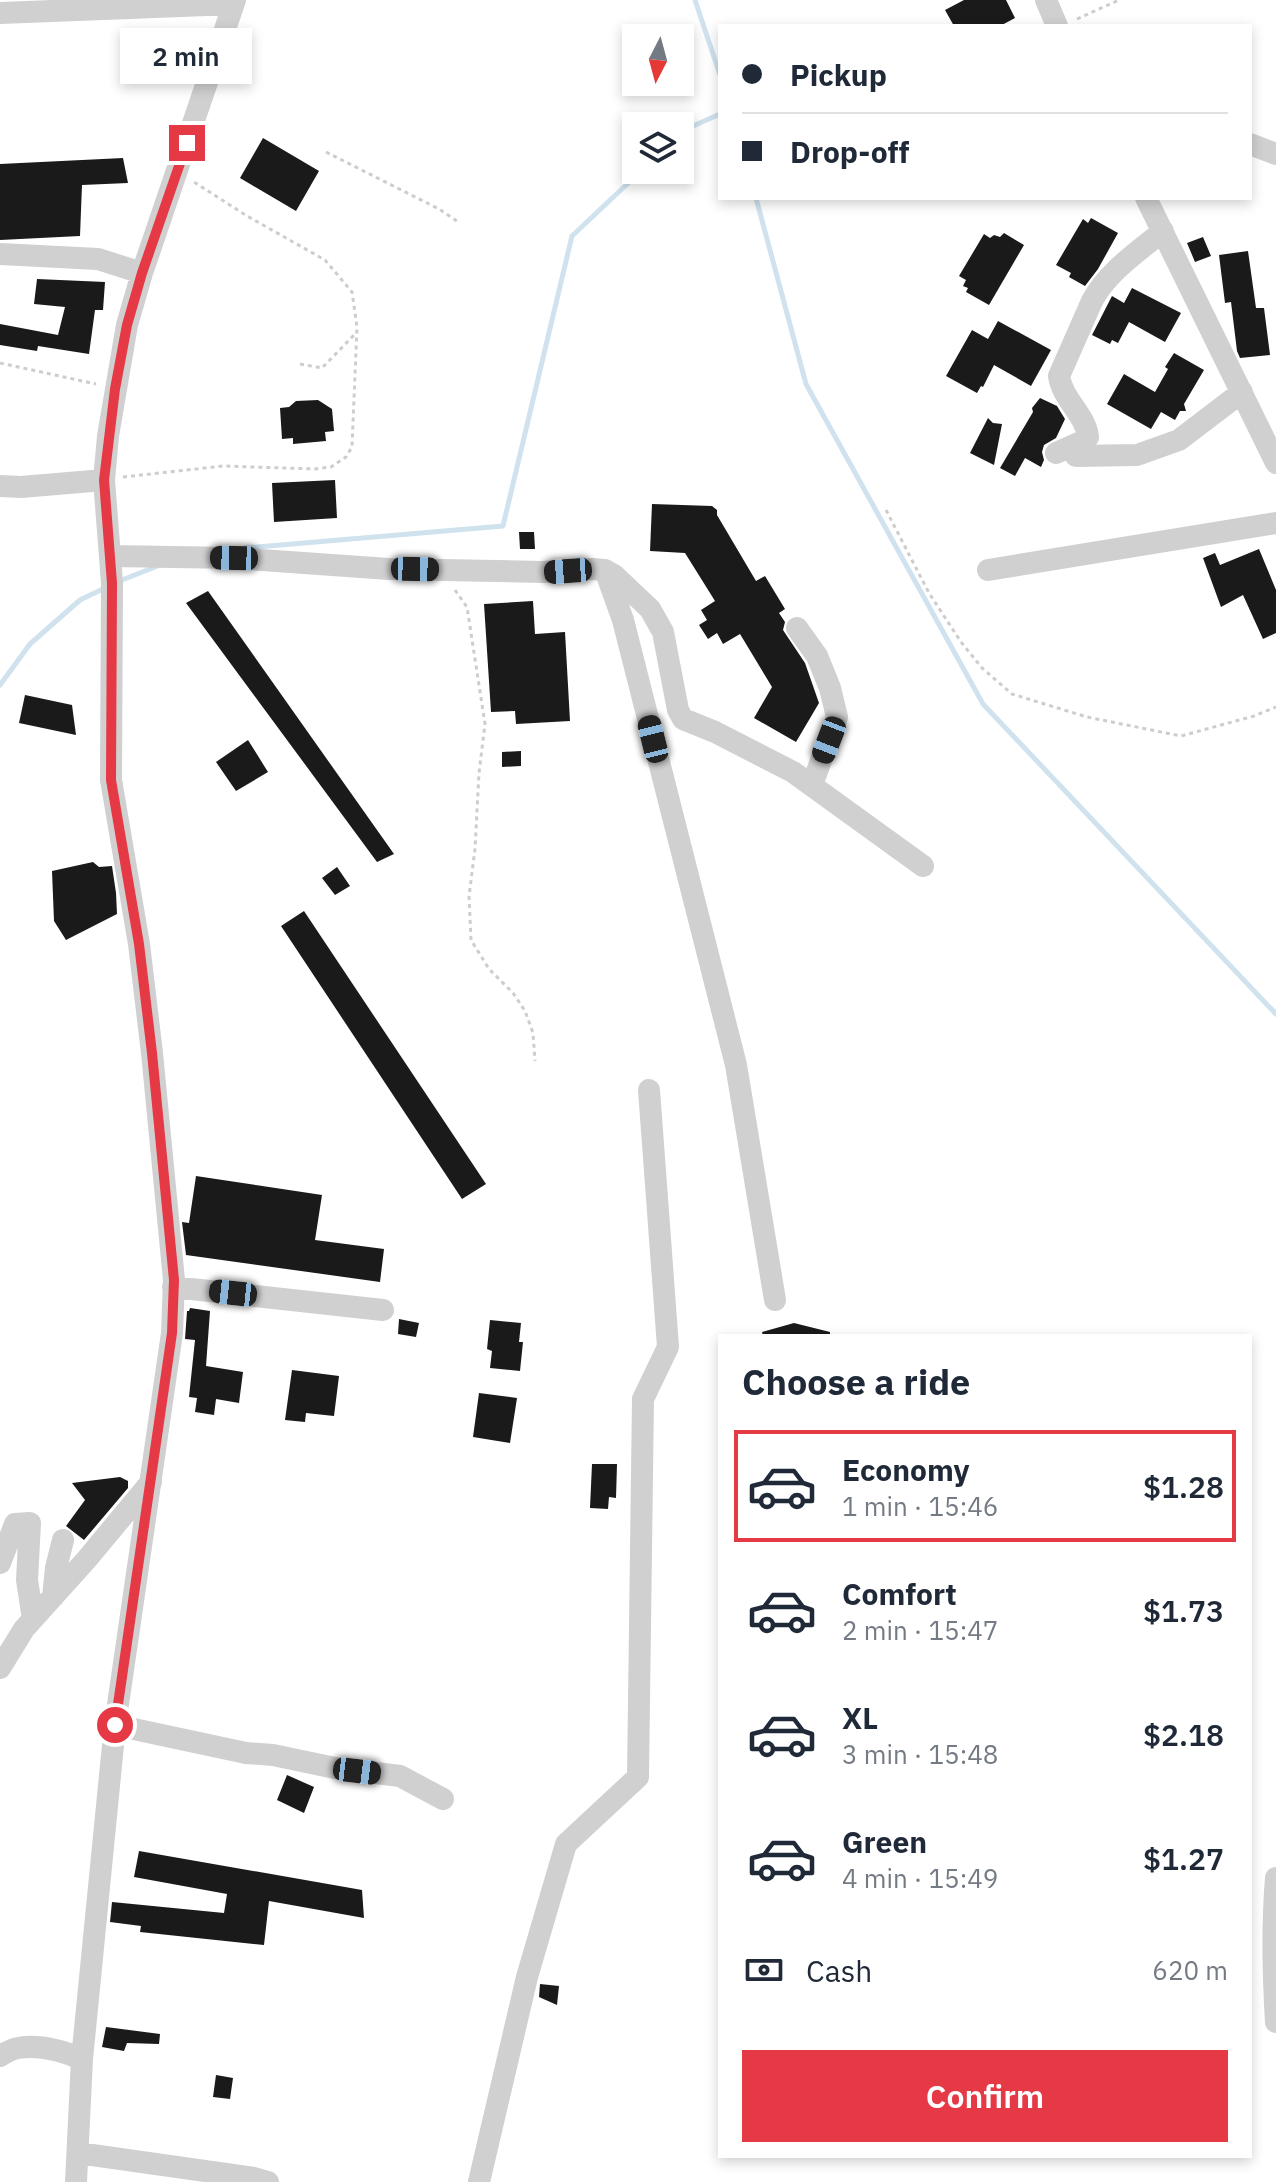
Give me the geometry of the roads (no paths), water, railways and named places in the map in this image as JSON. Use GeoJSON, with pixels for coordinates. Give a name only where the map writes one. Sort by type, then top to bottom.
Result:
{"type":"FeatureCollection","features":[{"type":"Feature","properties":{"kind":"street"},"geometry":{"type":"LineString","coordinates":[[1046,0],[1067,23]]}},
{"type":"Feature","properties":{"kind":"street"},"geometry":{"type":"LineString","coordinates":[[0,13],[234,2],[127,325],[115,389],[104,480],[111,562],[111,780],[139,944],[173,1287],[172,1333],[115,1725],[82,2059],[76,2182]]}},
{"type":"Feature","properties":{"kind":"street"},"geometry":{"type":"LineString","coordinates":[[1252,145],[1276,154]]}},
{"type":"Feature","properties":{"kind":"street"},"geometry":{"type":"LineString","coordinates":[[1147,200],[1276,463]]}},
{"type":"Feature","properties":{"kind":"street"},"geometry":{"type":"LineString","coordinates":[[1163,231],[1113,273],[1098,290],[1059,376],[1061,387],[1086,428],[1088,437],[1066,454],[1137,455],[1179,440],[1242,392]]}},
{"type":"Feature","properties":{"kind":"street"},"geometry":{"type":"LineString","coordinates":[[0,254],[98,259],[142,273]]}},
{"type":"Feature","properties":{"kind":"street"},"geometry":{"type":"LineString","coordinates":[[0,486],[104,480]]}},
{"type":"Feature","properties":{"kind":"street"},"geometry":{"type":"LineString","coordinates":[[988,570],[1276,523]]}},
{"type":"Feature","properties":{"kind":"street"},"geometry":{"type":"LineString","coordinates":[[111,562],[234,558],[389,569],[605,570],[636,595],[657,620],[663,632],[678,710],[683,719],[780,765],[923,866]]}},
{"type":"Feature","properties":{"kind":"street"},"geometry":{"type":"LineString","coordinates":[[605,570],[623,620],[736,1065],[775,1300]]}},
{"type":"Feature","properties":{"kind":"street"},"geometry":{"type":"LineString","coordinates":[[797,628],[817,656],[837,717],[812,785]]}},
{"type":"Feature","properties":{"kind":"street"},"geometry":{"type":"LineString","coordinates":[[479,2182],[527,1977],[566,1844],[638,1777],[643,1399],[668,1347],[649,1090]]}},
{"type":"Feature","properties":{"kind":"street"},"geometry":{"type":"LineString","coordinates":[[173,1287],[383,1310]]}},
{"type":"Feature","properties":{"kind":"street"},"geometry":{"type":"LineString","coordinates":[[0,1668],[24,1629],[151,1481]]}},
{"type":"Feature","properties":{"kind":"street"},"geometry":{"type":"LineString","coordinates":[[0,1563],[15,1524],[30,1523],[27,1580],[33,1619]]}},
{"type":"Feature","properties":{"kind":"street"},"geometry":{"type":"LineString","coordinates":[[53,1597],[63,1540]]}},
{"type":"Feature","properties":{"kind":"street"},"geometry":{"type":"LineString","coordinates":[[115,1725],[246,1753],[400,1776],[443,1799]]}},
{"type":"Feature","properties":{"kind":"street"},"geometry":{"type":"LineString","coordinates":[[1276,1878],[1272,1954],[1276,2022]]}},
{"type":"Feature","properties":{"kind":"street"},"geometry":{"type":"LineString","coordinates":[[0,2056],[17,2048],[49,2049],[82,2059]]}},
{"type":"Feature","properties":{"kind":"street"},"geometry":{"type":"LineString","coordinates":[[78,2153],[268,2182]]}},
{"type":"Feature","properties":{"kind":"waterway"},"geometry":{"type":"LineString","coordinates":[[695,0],[718,69]]}},
{"type":"Feature","properties":{"kind":"waterway"},"geometry":{"type":"LineString","coordinates":[[694,126],[718,115]]}},
{"type":"Feature","properties":{"kind":"waterway"},"geometry":{"type":"LineString","coordinates":[[244,548],[503,526],[572,236],[627,184]]}},
{"type":"Feature","properties":{"kind":"waterway"},"geometry":{"type":"LineString","coordinates":[[757,200],[806,384],[983,704],[1276,1014]]}},
{"type":"Feature","properties":{"kind":"waterway"},"geometry":{"type":"LineString","coordinates":[[117,582],[160,565]]}},
{"type":"Feature","properties":{"kind":"waterway"},"geometry":{"type":"LineString","coordinates":[[0,685],[30,644],[80,600],[105,588]]}}]}
